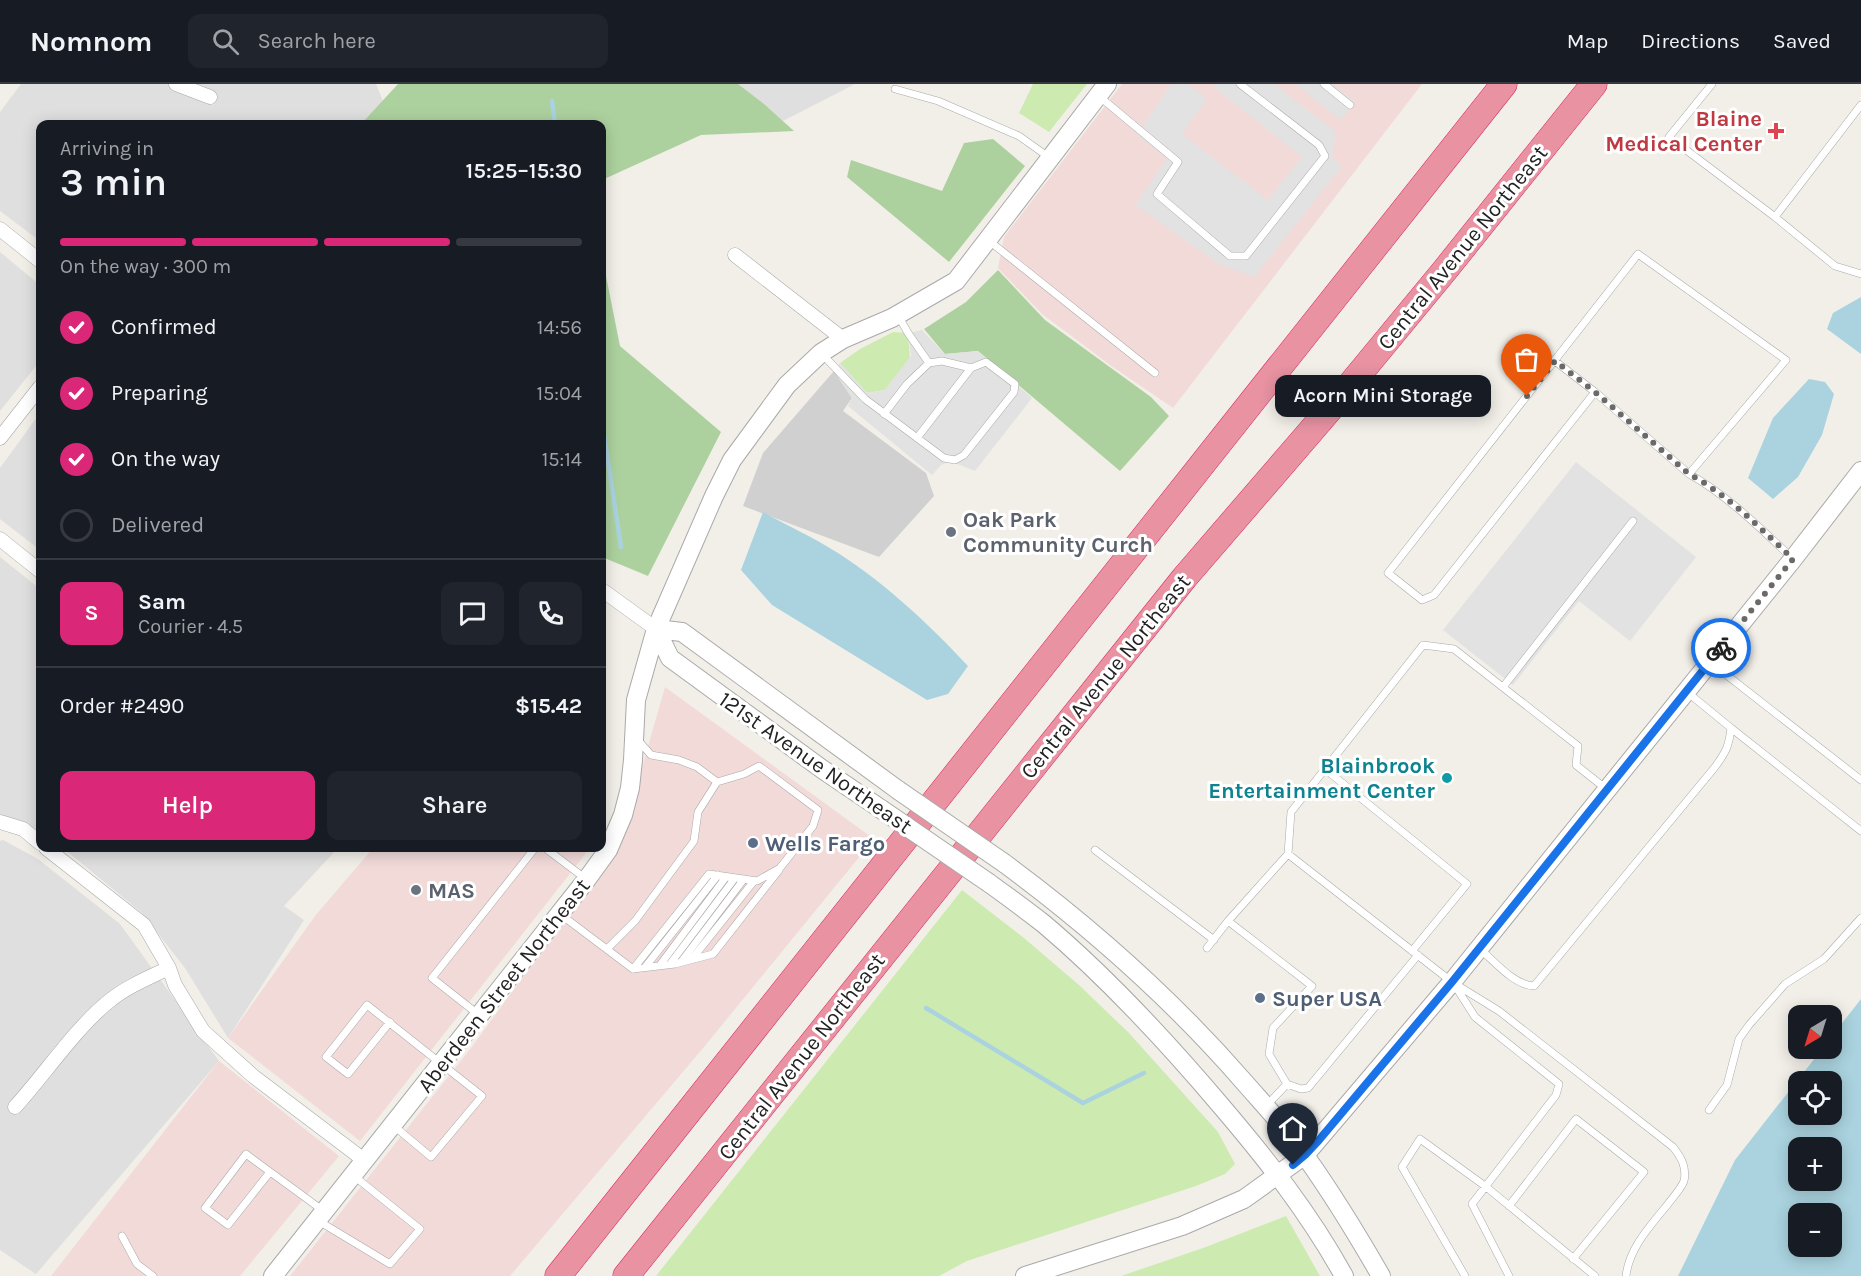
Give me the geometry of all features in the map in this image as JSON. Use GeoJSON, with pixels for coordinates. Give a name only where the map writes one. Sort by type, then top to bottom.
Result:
{"type":"FeatureCollection","features":[{"type":"Feature","properties":{"kind":"highway"},"geometry":{"type":"LineString","coordinates":[[558,1276],[1504,84]]}},
{"type":"Feature","properties":{"kind":"highway","name":"Central Avenue Northeast"},"geometry":{"type":"LineString","coordinates":[[626,1276],[1185,577],[1336,402],[1594,84]]}},
{"type":"Feature","properties":{"kind":"street"},"geometry":{"type":"LineString","coordinates":[[176,84],[210,97]]}},
{"type":"Feature","properties":{"kind":"street","name":"Aberdeen Street Northeast"},"geometry":{"type":"LineString","coordinates":[[273,1276],[560,914],[608,850],[623,815],[630,788],[636,700],[656,629],[732,460],[787,385],[821,353],[843,339],[898,315],[956,281],[1102,90]]}},
{"type":"Feature","properties":{"kind":"street"},"geometry":{"type":"LineString","coordinates":[[0,229],[36,258]]}},
{"type":"Feature","properties":{"kind":"street"},"geometry":{"type":"LineString","coordinates":[[735,255],[843,339]]}},
{"type":"Feature","properties":{"kind":"street"},"geometry":{"type":"LineString","coordinates":[[0,438],[36,392]]}},
{"type":"Feature","properties":{"kind":"street"},"geometry":{"type":"LineString","coordinates":[[1025,1276],[1182,1226],[1244,1199],[1305,1155],[1452,982],[1793,559],[1861,471]]}},
{"type":"Feature","properties":{"kind":"street"},"geometry":{"type":"LineString","coordinates":[[0,539],[36,567]]}},
{"type":"Feature","properties":{"kind":"street","name":"121st Avenue Northeast"},"geometry":{"type":"LineString","coordinates":[[606,593],[656,629],[670,658],[822,769],[990,883],[1044,924],[1143,1018],[1190,1069],[1280,1175],[1302,1206],[1344,1276]]}},
{"type":"Feature","properties":{"kind":"street","name":"121st Avenue Northeast"},"geometry":{"type":"LineString","coordinates":[[656,629],[682,632],[1004,863],[1062,906],[1165,997],[1266,1106],[1305,1155],[1382,1276]]}},
{"type":"Feature","properties":{"kind":"street"},"geometry":{"type":"LineString","coordinates":[[0,822],[23,829],[36,840]]}},
{"type":"Feature","properties":{"kind":"street"},"geometry":{"type":"LineString","coordinates":[[51,852],[144,925],[169,968],[175,985],[203,1031],[358,1168]]}},
{"type":"Feature","properties":{"kind":"street"},"geometry":{"type":"LineString","coordinates":[[15,1107],[89,1020],[109,1001],[134,985],[169,968]]}},
{"type":"Feature","properties":{"kind":"lane"},"geometry":{"type":"LineString","coordinates":[[1102,90],[1178,162],[1157,194],[1230,256],[1246,256],[1325,156],[1319,145],[1240,84]]}},
{"type":"Feature","properties":{"kind":"lane"},"geometry":{"type":"LineString","coordinates":[[1324,84],[1350,105]]}},
{"type":"Feature","properties":{"kind":"lane"},"geometry":{"type":"LineString","coordinates":[[1712,84],[1669,137],[1775,217],[1835,266],[1861,274]]}},
{"type":"Feature","properties":{"kind":"lane"},"geometry":{"type":"LineString","coordinates":[[895,89],[938,101],[1019,136],[1050,158]]}},
{"type":"Feature","properties":{"kind":"lane"},"geometry":{"type":"LineString","coordinates":[[1775,217],[1861,105]]}},
{"type":"Feature","properties":{"kind":"lane"},"geometry":{"type":"LineString","coordinates":[[988,240],[1155,373]]}},
{"type":"Feature","properties":{"kind":"lane"},"geometry":{"type":"LineString","coordinates":[[1595,392],[1434,595],[1422,600],[1388,573],[1638,254],[1786,360],[1689,474]]}},
{"type":"Feature","properties":{"kind":"lane"},"geometry":{"type":"LineString","coordinates":[[898,315],[929,363]]}},
{"type":"Feature","properties":{"kind":"lane"},"geometry":{"type":"LineString","coordinates":[[821,353],[865,399],[884,414],[944,458],[954,460],[964,455],[1014,392],[1015,384],[986,362],[971,368],[917,438]]}},
{"type":"Feature","properties":{"kind":"lane"},"geometry":{"type":"LineString","coordinates":[[884,414],[907,384],[929,363],[942,361],[971,368]]}},
{"type":"Feature","properties":{"kind":"lane"},"geometry":{"type":"LineString","coordinates":[[1555,361],[1595,392],[1689,474],[1750,519],[1793,559]]}},
{"type":"Feature","properties":{"kind":"lane"},"geometry":{"type":"LineString","coordinates":[[1503,687],[1633,521]]}},
{"type":"Feature","properties":{"kind":"lane"},"geometry":{"type":"LineString","coordinates":[[1207,948],[1288,854],[1291,812],[1423,645],[1454,649],[1578,746],[1576,765],[1607,790]]}},
{"type":"Feature","properties":{"kind":"lane"},"geometry":{"type":"LineString","coordinates":[[1710,662],[1861,780]]}},
{"type":"Feature","properties":{"kind":"lane"},"geometry":{"type":"LineString","coordinates":[[1687,691],[1861,831]]}},
{"type":"Feature","properties":{"kind":"lane"},"geometry":{"type":"LineString","coordinates":[[1478,948],[1516,980],[1525,986],[1534,986],[1725,754],[1730,743],[1731,728]]}},
{"type":"Feature","properties":{"kind":"lane"},"geometry":{"type":"LineString","coordinates":[[634,736],[651,755],[679,760],[697,767],[717,782]]}},
{"type":"Feature","properties":{"kind":"lane"},"geometry":{"type":"LineString","coordinates":[[607,949],[635,921],[694,841],[698,812],[717,782],[744,774],[759,766],[818,810],[813,826],[712,954],[681,962],[633,969]]}},
{"type":"Feature","properties":{"kind":"lane"},"geometry":{"type":"LineString","coordinates":[[1228,921],[1312,986],[1273,1028],[1269,1054],[1287,1084],[1301,1089],[1308,1088],[1467,884],[1325,769]]}},
{"type":"Feature","properties":{"kind":"lane"},"geometry":{"type":"LineString","coordinates":[[1095,850],[1214,940]]}},
{"type":"Feature","properties":{"kind":"lane"},"geometry":{"type":"LineString","coordinates":[[479,1015],[432,978],[532,852]]}},
{"type":"Feature","properties":{"kind":"lane"},"geometry":{"type":"LineString","coordinates":[[550,852],[587,879]]}},
{"type":"Feature","properties":{"kind":"lane"},"geometry":{"type":"LineString","coordinates":[[1288,854],[1452,982],[1499,1011],[1672,1147],[1682,1158],[1683,1182],[1642,1238],[1631,1257],[1626,1276]]}},
{"type":"Feature","properties":{"kind":"lane"},"geometry":{"type":"LineString","coordinates":[[633,969],[709,874],[757,881],[780,868]]}},
{"type":"Feature","properties":{"kind":"lane"},"geometry":{"type":"LineString","coordinates":[[646,966],[718,875]]}},
{"type":"Feature","properties":{"kind":"lane"},"geometry":{"type":"LineString","coordinates":[[660,965],[726,877]]}},
{"type":"Feature","properties":{"kind":"lane"},"geometry":{"type":"LineString","coordinates":[[670,964],[735,878]]}},
{"type":"Feature","properties":{"kind":"lane"},"geometry":{"type":"LineString","coordinates":[[681,962],[744,879]]}},
{"type":"Feature","properties":{"kind":"lane"},"geometry":{"type":"LineString","coordinates":[[692,959],[754,881]]}},
{"type":"Feature","properties":{"kind":"lane"},"geometry":{"type":"LineString","coordinates":[[560,914],[633,969]]}},
{"type":"Feature","properties":{"kind":"lane"},"geometry":{"type":"LineString","coordinates":[[1709,1110],[1727,1085],[1739,1039],[1749,1025],[1785,984],[1824,959],[1861,918]]}},
{"type":"Feature","properties":{"kind":"lane"},"geometry":{"type":"LineString","coordinates":[[1452,982],[1475,1017],[1559,1084],[1556,1095],[1472,1204],[1509,1276]]}},
{"type":"Feature","properties":{"kind":"lane"},"geometry":{"type":"LineString","coordinates":[[390,1022],[348,1074],[326,1057],[367,1005],[390,1022],[442,1062],[482,1096],[431,1157],[392,1125]]}},
{"type":"Feature","properties":{"kind":"lane"},"geometry":{"type":"LineString","coordinates":[[1266,1106],[1287,1084]]}},
{"type":"Feature","properties":{"kind":"lane"},"geometry":{"type":"LineString","coordinates":[[1509,1206],[1576,1119],[1644,1172],[1573,1258]]}},
{"type":"Feature","properties":{"kind":"lane"},"geometry":{"type":"LineString","coordinates":[[1465,1276],[1402,1167],[1420,1139],[1485,1186],[1594,1276]]}},
{"type":"Feature","properties":{"kind":"lane"},"geometry":{"type":"LineString","coordinates":[[270,1172],[228,1225],[206,1208],[246,1154],[270,1172],[321,1216],[390,1264],[420,1229],[358,1168]]}},
{"type":"Feature","properties":{"kind":"lane"},"geometry":{"type":"LineString","coordinates":[[122,1236],[137,1264],[153,1276]]}},
{"type":"Feature","properties":{"kind":"shaded area"},"geometry":{"type":"Polygon","coordinates":[[[21,84],[376,84],[383,101],[365,120],[36,120],[36,238],[0,211],[0,112],[21,84]]]}},
{"type":"Feature","properties":{"kind":"shaded area"},"geometry":{"type":"Polygon","coordinates":[[[735,84],[855,84],[783,121],[735,84]]]}},
{"type":"Feature","properties":{"kind":"shaded area"},"geometry":{"type":"Polygon","coordinates":[[[1122,84],[1422,84],[1173,408],[1042,314],[998,268],[1004,237],[1122,84]]]}},
{"type":"Feature","properties":{"kind":"shaded area"},"geometry":{"type":"Polygon","coordinates":[[[1171,84],[1188,84],[1207,99],[1182,134],[1268,200],[1302,157],[1215,88],[1213,84],[1274,84],[1336,132],[1332,158],[1342,166],[1254,277],[1219,264],[1135,205],[1167,159],[1137,135],[1171,84]]]}},
{"type":"Feature","properties":{"kind":"shaded area"},"geometry":{"type":"Polygon","coordinates":[[[1296,84],[1332,84],[1355,102],[1341,120],[1296,84]]]}},
{"type":"Feature","properties":{"kind":"shaded area"},"geometry":{"type":"Polygon","coordinates":[[[0,252],[36,282],[36,366],[0,411],[0,252]]]}},
{"type":"Feature","properties":{"kind":"shaded area"},"geometry":{"type":"Polygon","coordinates":[[[922,330],[945,354],[978,351],[1032,398],[975,471],[950,461],[941,465],[932,475],[848,406],[852,398],[834,371],[840,363],[867,393],[885,390],[911,356],[908,333],[922,330]]]}},
{"type":"Feature","properties":{"kind":"shaded area"},"geometry":{"type":"Polygon","coordinates":[[[834,371],[852,398],[843,411],[926,473],[934,496],[879,557],[743,506],[763,453],[834,371]]]}},
{"type":"Feature","properties":{"kind":"shaded area"},"geometry":{"type":"Polygon","coordinates":[[[36,418],[36,547],[0,519],[0,468],[36,418]]]}},
{"type":"Feature","properties":{"kind":"shaded area"},"geometry":{"type":"Polygon","coordinates":[[[1576,462],[1696,557],[1630,641],[1579,601],[1513,685],[1443,630],[1576,462]]]}},
{"type":"Feature","properties":{"kind":"shaded area"},"geometry":{"type":"Polygon","coordinates":[[[0,557],[36,586],[36,833],[0,814],[0,557]]]}},
{"type":"Feature","properties":{"kind":"shaded area"},"geometry":{"type":"Polygon","coordinates":[[[665,687],[874,839],[704,1047],[510,1276],[290,1276],[471,1048],[620,844],[665,687]]]}},
{"type":"Feature","properties":{"kind":"shaded area"},"geometry":{"type":"Polygon","coordinates":[[[3,840],[38,859],[120,924],[219,1061],[36,1274],[0,1250],[0,841],[3,840]]]}},
{"type":"Feature","properties":{"kind":"shaded area"},"geometry":{"type":"Polygon","coordinates":[[[68,852],[334,852],[284,906],[304,920],[228,1038],[185,968],[142,913],[68,852]]]}},
{"type":"Feature","properties":{"kind":"shaded area"},"geometry":{"type":"Polygon","coordinates":[[[370,852],[587,852],[360,1141],[228,1038],[315,916],[370,852]]]}},
{"type":"Feature","properties":{"kind":"shaded area"},"geometry":{"type":"Polygon","coordinates":[[[219,1061],[339,1156],[240,1276],[51,1276],[219,1061]]]}},
{"type":"Feature","properties":{"kind":"green space"},"geometry":{"type":"Polygon","coordinates":[[[398,84],[738,84],[794,131],[701,135],[606,178],[606,120],[365,120],[398,84]]]}},
{"type":"Feature","properties":{"kind":"green space"},"geometry":{"type":"Polygon","coordinates":[[[1033,84],[1087,84],[1049,132],[1019,113],[1033,84]]]}},
{"type":"Feature","properties":{"kind":"green space"},"geometry":{"type":"Polygon","coordinates":[[[993,139],[1025,166],[949,262],[847,177],[851,160],[942,191],[964,143],[993,139]]]}},
{"type":"Feature","properties":{"kind":"green space"},"geometry":{"type":"Polygon","coordinates":[[[998,270],[1045,320],[1151,397],[1169,416],[1120,471],[978,351],[945,354],[924,329],[966,302],[998,270]]]}},
{"type":"Feature","properties":{"kind":"green space"},"geometry":{"type":"Polygon","coordinates":[[[606,276],[620,346],[721,432],[648,576],[606,559],[606,276]]]}},
{"type":"Feature","properties":{"kind":"green space"},"geometry":{"type":"Polygon","coordinates":[[[893,332],[908,333],[910,358],[885,390],[867,393],[840,363],[860,349],[893,332]]]}},
{"type":"Feature","properties":{"kind":"green space"},"geometry":{"type":"Polygon","coordinates":[[[962,890],[1024,938],[1079,985],[1128,1032],[1218,1132],[1235,1164],[1225,1174],[1196,1186],[967,1261],[939,1276],[656,1276],[962,890]]]}},
{"type":"Feature","properties":{"kind":"green space"},"geometry":{"type":"Polygon","coordinates":[[[1286,1216],[1320,1276],[1121,1276],[1203,1248],[1286,1216]]]}},
{"type":"Feature","properties":{"kind":"water"},"geometry":{"type":"Polygon","coordinates":[[[1861,297],[1861,354],[1827,329],[1833,313],[1861,297]]]}},
{"type":"Feature","properties":{"kind":"water"},"geometry":{"type":"Polygon","coordinates":[[[1809,379],[1825,382],[1834,394],[1822,435],[1798,477],[1773,499],[1748,478],[1773,418],[1809,379]]]}},
{"type":"Feature","properties":{"kind":"water"},"geometry":{"type":"Polygon","coordinates":[[[763,512],[820,542],[866,572],[936,633],[968,666],[948,694],[927,700],[772,605],[741,570],[763,512]]]}},
{"type":"Feature","properties":{"kind":"water"},"geometry":{"type":"Polygon","coordinates":[[[1861,999],[1861,1276],[1678,1276],[1735,1160],[1788,1092],[1788,1125],[1842,1125],[1842,1071],[1805,1071],[1814,1059],[1842,1059],[1842,1023],[1861,999]]]}},
{"type":"Feature","properties":{"kind":"waterway"},"geometry":{"type":"LineString","coordinates":[[552,101],[554,120]]}},
{"type":"Feature","properties":{"kind":"waterway"},"geometry":{"type":"LineString","coordinates":[[606,448],[621,547]]}},
{"type":"Feature","properties":{"kind":"waterway"},"geometry":{"type":"LineString","coordinates":[[926,1008],[1083,1103],[1144,1073]]}},
{"type":"Feature","properties":{"kind":"way so far"},"geometry":{"type":"LineString","coordinates":[[1527,396],[1555,361],[1595,392],[1689,474],[1750,519],[1793,559],[1721,648]]}},
{"type":"Feature","properties":{"kind":"place","name":"Blaine Medical Center"},"geometry":{"type":"Point","coordinates":[1776,131]}},
{"type":"Feature","properties":{"kind":"place","name":"Acorn Mini Storage"},"geometry":{"type":"Point","coordinates":[1527,396]}},
{"type":"Feature","properties":{"kind":"place","name":"Oak Park Community Curch"},"geometry":{"type":"Point","coordinates":[951,532]}},
{"type":"Feature","properties":{"kind":"place","name":"Blainbrook Entertainment Center"},"geometry":{"type":"Point","coordinates":[1447,778]}},
{"type":"Feature","properties":{"kind":"place","name":"Wells Fargo"},"geometry":{"type":"Point","coordinates":[753,843]}},
{"type":"Feature","properties":{"kind":"place","name":"MAS"},"geometry":{"type":"Point","coordinates":[416,890]}},
{"type":"Feature","properties":{"kind":"place","name":"Super USA"},"geometry":{"type":"Point","coordinates":[1260,998]}},
{"type":"Feature","properties":{"kind":"route"},"geometry":{"type":"LineString","coordinates":[[1293,1165],[1319,1140],[1452,982],[1721,648]]}}]}
